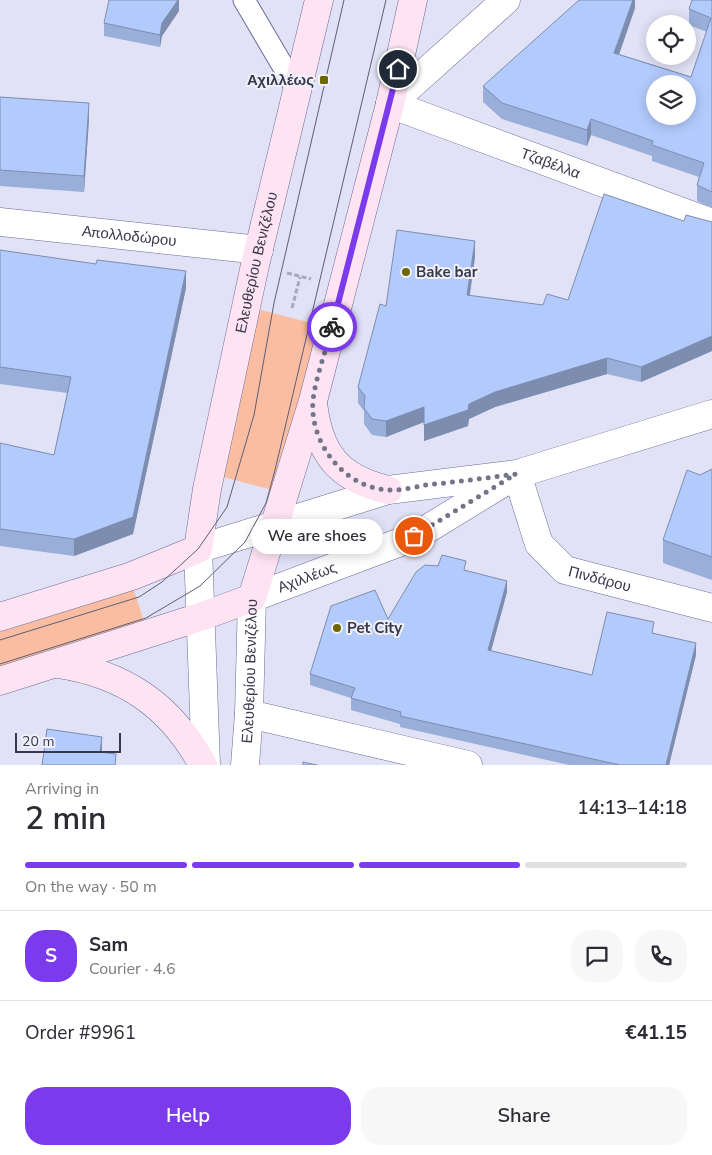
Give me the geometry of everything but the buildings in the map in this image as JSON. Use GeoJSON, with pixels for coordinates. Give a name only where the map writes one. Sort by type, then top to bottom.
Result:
{"type":"FeatureCollection","features":[{"type":"Feature","properties":{"kind":"main road","name":"Ελευθερίου Βενιζέλου"},"geometry":{"type":"LineString","coordinates":[[198,550],[207,489],[259,250],[319,0]]}},
{"type":"Feature","properties":{"kind":"main road","name":"Ελευθερίου Βενιζέλου"},"geometry":{"type":"LineString","coordinates":[[252,598],[313,401],[390,104],[413,0]]}},
{"type":"Feature","properties":{"kind":"main road"},"geometry":{"type":"LineString","coordinates":[[313,401],[316,428],[332,461],[358,481],[388,490]]}},
{"type":"Feature","properties":{"kind":"main road","name":"Αχιλλέως"},"geometry":{"type":"LineString","coordinates":[[0,617],[132,576],[198,550]]}},
{"type":"Feature","properties":{"kind":"main road","name":"Αχιλλέως"},"geometry":{"type":"LineString","coordinates":[[0,681],[200,617],[252,598]]}},
{"type":"Feature","properties":{"kind":"main road"},"geometry":{"type":"LineString","coordinates":[[57,664],[97,671],[140,693],[178,727],[205,765]]}},
{"type":"Feature","properties":{"kind":"street"},"geometry":{"type":"LineString","coordinates":[[390,104],[506,0]]}},
{"type":"Feature","properties":{"kind":"street","name":"Τζαβέλλα"},"geometry":{"type":"LineString","coordinates":[[390,104],[712,223]]}},
{"type":"Feature","properties":{"kind":"street","name":"Απολλοδώρου"},"geometry":{"type":"LineString","coordinates":[[0,222],[259,250]]}},
{"type":"Feature","properties":{"kind":"street","name":"Αχιλλέως"},"geometry":{"type":"LineString","coordinates":[[198,550],[388,490],[516,474],[706,418]]}},
{"type":"Feature","properties":{"kind":"street","name":"Αχιλλέως"},"geometry":{"type":"LineString","coordinates":[[252,598],[414,536],[516,474]]}},
{"type":"Feature","properties":{"kind":"street","name":"Πινδάρου"},"geometry":{"type":"LineString","coordinates":[[516,474],[539,544],[565,570],[712,608]]}},
{"type":"Feature","properties":{"kind":"street","name":"Ελευθερίου Βενιζέλου"},"geometry":{"type":"LineString","coordinates":[[198,550],[205,765]]}},
{"type":"Feature","properties":{"kind":"street","name":"Ελευθερίου Βενιζέλου"},"geometry":{"type":"LineString","coordinates":[[245,765],[249,714],[252,598]]}},
{"type":"Feature","properties":{"kind":"street"},"geometry":{"type":"LineString","coordinates":[[249,714],[468,765]]}},
{"type":"Feature","properties":{"kind":"lane"},"geometry":{"type":"LineString","coordinates":[[244,0],[297,90]]}},
{"type":"Feature","properties":{"kind":"path"},"geometry":{"type":"LineString","coordinates":[[287,273],[313,280]]}},
{"type":"Feature","properties":{"kind":"path"},"geometry":{"type":"LineString","coordinates":[[292,308],[300,277]]}},
{"type":"Feature","properties":{"kind":"shaded area"},"geometry":{"type":"Polygon","coordinates":[[[257,309],[319,325],[276,491],[220,476],[257,309]]]}},
{"type":"Feature","properties":{"kind":"shaded area"},"geometry":{"type":"Polygon","coordinates":[[[134,590],[145,625],[0,671],[0,632],[134,590]]]}},
{"type":"Feature","properties":{"kind":"tram line"},"geometry":{"type":"LineString","coordinates":[[0,640],[139,597],[162,582],[198,549],[227,507],[254,415],[274,303],[344,0]]}},
{"type":"Feature","properties":{"kind":"tram line"},"geometry":{"type":"LineString","coordinates":[[0,664],[146,618],[200,586],[245,542],[266,503],[275,470],[386,0]]}},
{"type":"Feature","properties":{"kind":"way so far"},"geometry":{"type":"LineString","coordinates":[[332,327],[313,401],[316,428],[325,450],[332,461],[346,473],[358,481],[388,490],[516,474],[414,536]]}},
{"type":"Feature","properties":{"kind":"place","name":"Αχιλλέως"},"geometry":{"type":"Point","coordinates":[324,80]}},
{"type":"Feature","properties":{"kind":"place","name":"Bake bar"},"geometry":{"type":"Point","coordinates":[406,272]}},
{"type":"Feature","properties":{"kind":"place","name":"We are shoes"},"geometry":{"type":"Point","coordinates":[414,536]}},
{"type":"Feature","properties":{"kind":"place","name":"Pet City"},"geometry":{"type":"Point","coordinates":[337,628]}},
{"type":"Feature","properties":{"kind":"route"},"geometry":{"type":"LineString","coordinates":[[332,327],[398,69]]}}]}
